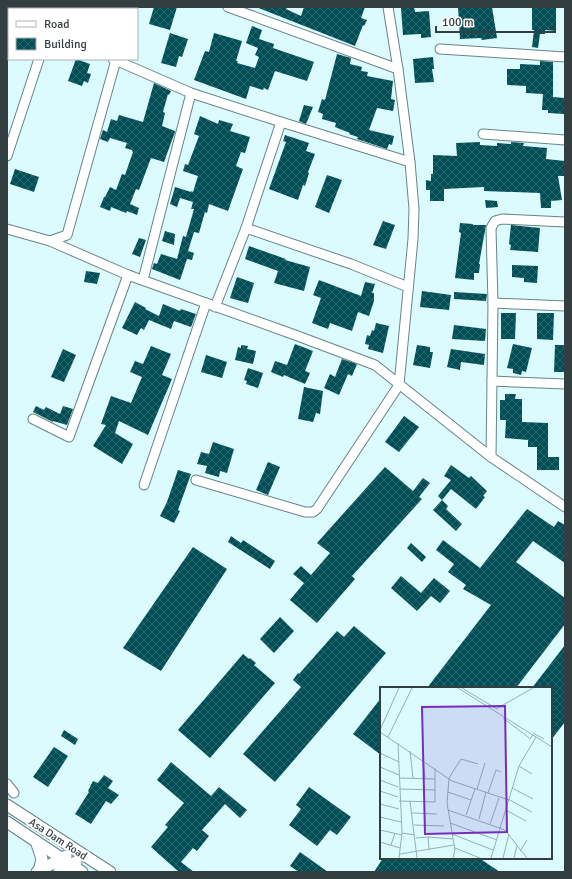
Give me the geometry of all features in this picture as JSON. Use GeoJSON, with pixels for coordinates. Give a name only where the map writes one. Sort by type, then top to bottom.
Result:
{"type":"FeatureCollection","features":[{"type":"Feature","properties":{"kind":"main road","name":"Asa Dam Road"},"geometry":{"type":"LineString","coordinates":[[7,805],[110,872]]}},
{"type":"Feature","properties":{"kind":"main road","name":"Asa Dam Road"},"geometry":{"type":"LineString","coordinates":[[7,822],[82,872]]}},
{"type":"Feature","properties":{"kind":"main road"},"geometry":{"type":"LineString","coordinates":[[36,841],[42,859],[38,871]]}},
{"type":"Feature","properties":{"kind":"main road"},"geometry":{"type":"LineString","coordinates":[[38,871],[75,850]]}},
{"type":"Feature","properties":{"kind":"main road"},"geometry":{"type":"LineString","coordinates":[[59,872],[85,856]]}},
{"type":"Feature","properties":{"kind":"street"},"geometry":{"type":"LineString","coordinates":[[228,7],[398,69]]}},
{"type":"Feature","properties":{"kind":"street"},"geometry":{"type":"LineString","coordinates":[[196,480],[305,512],[313,512],[330,490],[399,385],[414,239],[414,209],[410,162],[388,7]]}},
{"type":"Feature","properties":{"kind":"street"},"geometry":{"type":"LineString","coordinates":[[440,49],[565,58]]}},
{"type":"Feature","properties":{"kind":"street"},"geometry":{"type":"LineString","coordinates":[[7,154],[39,60]]}},
{"type":"Feature","properties":{"kind":"street"},"geometry":{"type":"LineString","coordinates":[[50,241],[67,235],[114,60],[191,93],[410,162]]}},
{"type":"Feature","properties":{"kind":"street"},"geometry":{"type":"LineString","coordinates":[[143,280],[191,93]]}},
{"type":"Feature","properties":{"kind":"street"},"geometry":{"type":"LineString","coordinates":[[215,306],[246,228],[281,122]]}},
{"type":"Feature","properties":{"kind":"street"},"geometry":{"type":"LineString","coordinates":[[482,134],[565,140]]}},
{"type":"Feature","properties":{"kind":"street"},"geometry":{"type":"LineString","coordinates":[[491,457],[493,303],[491,228],[495,221],[502,219],[565,222]]}},
{"type":"Feature","properties":{"kind":"street"},"geometry":{"type":"LineString","coordinates":[[246,228],[351,264],[408,287]]}},
{"type":"Feature","properties":{"kind":"street"},"geometry":{"type":"LineString","coordinates":[[7,229],[50,241],[128,275],[375,365],[491,457],[565,507]]}},
{"type":"Feature","properties":{"kind":"street"},"geometry":{"type":"LineString","coordinates":[[33,419],[69,437],[128,275]]}},
{"type":"Feature","properties":{"kind":"street"},"geometry":{"type":"LineString","coordinates":[[144,485],[206,303]]}},
{"type":"Feature","properties":{"kind":"street"},"geometry":{"type":"LineString","coordinates":[[493,303],[565,306]]}},
{"type":"Feature","properties":{"kind":"street"},"geometry":{"type":"LineString","coordinates":[[492,381],[565,384]]}},
{"type":"Feature","properties":{"kind":"street"},"geometry":{"type":"LineString","coordinates":[[7,784],[14,793]]}},
{"type":"Feature","properties":{"kind":"building"},"geometry":{"type":"Polygon","coordinates":[[[154,7],[177,7],[170,30],[149,24],[154,7]]]}},
{"type":"Feature","properties":{"kind":"building"},"geometry":{"type":"Polygon","coordinates":[[[256,7],[287,7],[286,9],[301,16],[304,7],[365,7],[361,18],[367,20],[364,26],[363,25],[355,46],[256,7]]]}},
{"type":"Feature","properties":{"kind":"building"},"geometry":{"type":"Polygon","coordinates":[[[414,7],[415,12],[429,11],[431,37],[421,38],[421,34],[403,35],[401,8],[414,7]]]}},
{"type":"Feature","properties":{"kind":"building"},"geometry":{"type":"Polygon","coordinates":[[[458,7],[492,7],[497,38],[482,40],[481,38],[460,39],[458,7]]]}},
{"type":"Feature","properties":{"kind":"building"},"geometry":{"type":"Polygon","coordinates":[[[532,7],[556,7],[556,31],[545,30],[545,34],[540,34],[538,48],[532,47],[534,30],[532,30],[532,7]]]}},
{"type":"Feature","properties":{"kind":"building"},"geometry":{"type":"Polygon","coordinates":[[[252,26],[262,30],[259,39],[274,44],[273,48],[314,62],[307,81],[275,71],[268,90],[250,86],[246,99],[194,80],[205,51],[209,52],[214,33],[242,41],[236,61],[238,61],[237,63],[255,68],[259,57],[255,55],[258,48],[246,43],[252,26]]]}},
{"type":"Feature","properties":{"kind":"building"},"geometry":{"type":"Polygon","coordinates":[[[170,33],[188,39],[182,57],[179,56],[176,67],[161,63],[170,33]]]}},
{"type":"Feature","properties":{"kind":"building"},"geometry":{"type":"Polygon","coordinates":[[[337,54],[351,58],[350,64],[362,67],[361,71],[368,72],[367,76],[393,81],[391,99],[395,100],[393,111],[377,108],[369,130],[394,136],[392,145],[389,144],[387,149],[357,139],[358,137],[335,127],[336,123],[322,119],[323,114],[318,112],[322,99],[325,100],[337,54]]]}},
{"type":"Feature","properties":{"kind":"building"},"geometry":{"type":"Polygon","coordinates":[[[433,57],[434,69],[432,69],[434,82],[415,83],[413,59],[433,57]]]}},
{"type":"Feature","properties":{"kind":"building"},"geometry":{"type":"Polygon","coordinates":[[[76,60],[90,64],[87,73],[91,74],[88,83],[84,81],[82,86],[68,81],[76,60]]]}},
{"type":"Feature","properties":{"kind":"building"},"geometry":{"type":"Polygon","coordinates":[[[540,61],[553,62],[553,97],[565,98],[564,114],[548,113],[548,110],[542,110],[543,94],[526,93],[526,86],[507,85],[507,69],[520,69],[520,64],[540,65],[540,61]]]}},
{"type":"Feature","properties":{"kind":"building"},"geometry":{"type":"Polygon","coordinates":[[[154,83],[171,91],[169,95],[168,94],[163,112],[165,113],[162,126],[175,132],[164,162],[151,158],[139,190],[136,189],[130,204],[139,208],[137,215],[127,211],[126,213],[111,207],[110,211],[100,207],[110,187],[116,190],[122,174],[125,175],[133,152],[132,150],[125,148],[127,143],[110,138],[108,142],[100,139],[103,130],[107,132],[111,119],[117,121],[119,115],[143,122],[154,83]]]}},
{"type":"Feature","properties":{"kind":"building"},"geometry":{"type":"Polygon","coordinates":[[[304,105],[313,107],[306,124],[299,121],[304,105]]]}},
{"type":"Feature","properties":{"kind":"building"},"geometry":{"type":"Polygon","coordinates":[[[200,116],[218,124],[219,120],[233,124],[230,131],[250,137],[245,153],[241,152],[236,166],[243,169],[228,211],[209,204],[199,233],[194,232],[188,251],[194,253],[192,260],[187,259],[180,280],[152,269],[154,263],[157,264],[161,254],[177,259],[183,236],[186,237],[194,209],[191,209],[193,202],[180,198],[177,207],[170,204],[175,187],[193,192],[198,176],[183,171],[185,164],[188,165],[199,136],[194,134],[200,116]]]}},
{"type":"Feature","properties":{"kind":"building"},"geometry":{"type":"Polygon","coordinates":[[[285,135],[309,143],[306,151],[315,154],[308,172],[305,186],[303,185],[298,200],[269,189],[286,142],[283,141],[285,135]]]}},
{"type":"Feature","properties":{"kind":"building"},"geometry":{"type":"Polygon","coordinates":[[[480,142],[480,145],[497,146],[497,143],[511,144],[511,142],[524,143],[523,146],[547,148],[546,159],[565,161],[565,176],[558,176],[562,200],[551,201],[551,208],[541,208],[540,193],[484,191],[484,187],[444,189],[444,201],[430,201],[430,190],[426,190],[426,180],[431,181],[431,174],[433,174],[433,155],[457,156],[456,143],[480,142]]]}},
{"type":"Feature","properties":{"kind":"building"},"geometry":{"type":"Polygon","coordinates":[[[15,169],[39,177],[34,192],[10,184],[15,169]]]}},
{"type":"Feature","properties":{"kind":"building"},"geometry":{"type":"Polygon","coordinates":[[[327,175],[342,180],[329,213],[315,207],[327,175]]]}},
{"type":"Feature","properties":{"kind":"building"},"geometry":{"type":"Polygon","coordinates":[[[485,200],[497,201],[498,207],[486,208],[485,200]]]}},
{"type":"Feature","properties":{"kind":"building"},"geometry":{"type":"Polygon","coordinates":[[[383,221],[395,225],[386,249],[373,245],[383,221]]]}},
{"type":"Feature","properties":{"kind":"building"},"geometry":{"type":"Polygon","coordinates":[[[460,223],[486,225],[479,264],[479,273],[474,273],[474,280],[455,278],[461,233],[459,232],[460,223]]]}},
{"type":"Feature","properties":{"kind":"building"},"geometry":{"type":"Polygon","coordinates":[[[511,225],[540,228],[538,252],[510,250],[511,245],[509,244],[511,225]]]}},
{"type":"Feature","properties":{"kind":"building"},"geometry":{"type":"Polygon","coordinates":[[[165,231],[175,234],[174,245],[162,241],[165,231]]]}},
{"type":"Feature","properties":{"kind":"building"},"geometry":{"type":"Polygon","coordinates":[[[139,238],[146,240],[140,257],[132,254],[139,238]]]}},
{"type":"Feature","properties":{"kind":"building"},"geometry":{"type":"Polygon","coordinates":[[[249,246],[286,259],[285,260],[310,267],[304,291],[274,283],[278,271],[245,259],[249,246]]]}},
{"type":"Feature","properties":{"kind":"building"},"geometry":{"type":"Polygon","coordinates":[[[512,265],[538,266],[537,283],[524,282],[524,278],[512,277],[512,265]]]}},
{"type":"Feature","properties":{"kind":"building"},"geometry":{"type":"Polygon","coordinates":[[[86,271],[100,273],[97,284],[84,282],[86,271]]]}},
{"type":"Feature","properties":{"kind":"building"},"geometry":{"type":"Polygon","coordinates":[[[237,277],[254,283],[248,303],[230,298],[237,277]]]}},
{"type":"Feature","properties":{"kind":"building"},"geometry":{"type":"Polygon","coordinates":[[[319,280],[361,296],[365,282],[375,284],[372,293],[374,293],[374,301],[369,316],[358,312],[352,331],[330,323],[328,329],[312,323],[321,298],[313,295],[319,280]]]}},
{"type":"Feature","properties":{"kind":"building"},"geometry":{"type":"Polygon","coordinates":[[[422,291],[451,295],[449,310],[420,307],[422,291]]]}},
{"type":"Feature","properties":{"kind":"building"},"geometry":{"type":"Polygon","coordinates":[[[454,292],[487,294],[486,301],[454,299],[454,292]]]}},
{"type":"Feature","properties":{"kind":"building"},"geometry":{"type":"Polygon","coordinates":[[[135,302],[159,316],[163,304],[180,311],[181,309],[196,314],[191,327],[174,321],[171,329],[149,320],[144,330],[141,328],[137,335],[122,328],[135,302]]]}},
{"type":"Feature","properties":{"kind":"building"},"geometry":{"type":"Polygon","coordinates":[[[501,313],[516,313],[515,339],[501,339],[501,313]]]}},
{"type":"Feature","properties":{"kind":"building"},"geometry":{"type":"Polygon","coordinates":[[[537,313],[554,313],[553,340],[537,339],[537,313]]]}},
{"type":"Feature","properties":{"kind":"building"},"geometry":{"type":"Polygon","coordinates":[[[376,323],[389,326],[383,353],[368,349],[369,345],[365,344],[367,335],[370,336],[372,330],[374,331],[376,323]]]}},
{"type":"Feature","properties":{"kind":"building"},"geometry":{"type":"Polygon","coordinates":[[[454,325],[486,329],[485,341],[452,339],[454,325]]]}},
{"type":"Feature","properties":{"kind":"building"},"geometry":{"type":"Polygon","coordinates":[[[295,344],[313,351],[305,371],[310,373],[305,384],[284,375],[283,377],[271,372],[275,361],[287,365],[295,344]]]}},
{"type":"Feature","properties":{"kind":"building"},"geometry":{"type":"Polygon","coordinates":[[[513,344],[532,348],[526,372],[522,371],[521,375],[513,373],[513,369],[507,368],[513,344]]]}},
{"type":"Feature","properties":{"kind":"building"},"geometry":{"type":"Polygon","coordinates":[[[241,345],[248,346],[247,349],[256,351],[253,364],[235,360],[238,347],[241,348],[241,345]]]}},
{"type":"Feature","properties":{"kind":"building"},"geometry":{"type":"Polygon","coordinates":[[[417,345],[430,347],[430,352],[433,352],[430,368],[413,365],[417,345]]]}},
{"type":"Feature","properties":{"kind":"building"},"geometry":{"type":"Polygon","coordinates":[[[555,345],[565,345],[565,372],[554,372],[555,345]]]}},
{"type":"Feature","properties":{"kind":"building"},"geometry":{"type":"Polygon","coordinates":[[[151,346],[171,354],[162,375],[172,379],[148,435],[119,421],[115,433],[133,444],[122,464],[93,446],[106,425],[101,424],[111,396],[131,403],[142,377],[130,372],[135,361],[143,364],[151,346]]]}},
{"type":"Feature","properties":{"kind":"building"},"geometry":{"type":"Polygon","coordinates":[[[63,349],[76,355],[64,382],[51,377],[63,349]]]}},
{"type":"Feature","properties":{"kind":"building"},"geometry":{"type":"Polygon","coordinates":[[[451,349],[485,354],[484,365],[461,362],[460,370],[447,367],[451,349]]]}},
{"type":"Feature","properties":{"kind":"building"},"geometry":{"type":"Polygon","coordinates":[[[206,355],[227,362],[222,378],[201,372],[206,355]]]}},
{"type":"Feature","properties":{"kind":"building"},"geometry":{"type":"Polygon","coordinates":[[[342,359],[357,364],[352,376],[348,374],[339,395],[324,388],[330,374],[335,377],[342,359]]]}},
{"type":"Feature","properties":{"kind":"building"},"geometry":{"type":"Polygon","coordinates":[[[248,368],[263,373],[258,388],[246,384],[247,381],[244,380],[248,368]]]}},
{"type":"Feature","properties":{"kind":"building"},"geometry":{"type":"Polygon","coordinates":[[[304,387],[323,391],[320,414],[316,413],[313,422],[298,419],[304,387]]]}},
{"type":"Feature","properties":{"kind":"building"},"geometry":{"type":"Polygon","coordinates":[[[505,394],[516,394],[515,399],[522,399],[522,422],[548,423],[548,457],[559,457],[559,470],[537,470],[537,447],[528,447],[528,440],[505,438],[506,420],[500,420],[500,400],[505,400],[505,394]]]}},
{"type":"Feature","properties":{"kind":"building"},"geometry":{"type":"Polygon","coordinates":[[[36,406],[44,410],[46,407],[60,414],[63,406],[73,409],[67,425],[53,422],[33,412],[36,406]]]}},
{"type":"Feature","properties":{"kind":"building"},"geometry":{"type":"Polygon","coordinates":[[[404,416],[419,427],[399,452],[385,442],[404,416]]]}},
{"type":"Feature","properties":{"kind":"building"},"geometry":{"type":"Polygon","coordinates":[[[213,442],[234,449],[227,473],[220,471],[219,477],[205,473],[207,466],[197,464],[201,452],[209,454],[213,442]]]}},
{"type":"Feature","properties":{"kind":"building"},"geometry":{"type":"Polygon","coordinates":[[[268,462],[280,467],[268,495],[256,490],[268,462]]]}},
{"type":"Feature","properties":{"kind":"building"},"geometry":{"type":"Polygon","coordinates":[[[451,465],[469,478],[471,476],[487,491],[483,496],[485,497],[476,509],[451,489],[442,500],[438,496],[451,480],[444,476],[451,465]]]}},
{"type":"Feature","properties":{"kind":"building"},"geometry":{"type":"Polygon","coordinates":[[[385,467],[413,491],[423,478],[430,483],[419,497],[422,499],[352,576],[355,579],[317,623],[290,600],[304,583],[293,574],[301,566],[311,575],[330,553],[317,543],[385,467]]]}},
{"type":"Feature","properties":{"kind":"building"},"geometry":{"type":"Polygon","coordinates":[[[178,470],[191,474],[178,510],[180,511],[174,523],[160,516],[167,502],[178,470]]]}},
{"type":"Feature","properties":{"kind":"building"},"geometry":{"type":"Polygon","coordinates":[[[442,500],[448,506],[446,509],[462,524],[456,531],[433,510],[442,500]]]}},
{"type":"Feature","properties":{"kind":"building"},"geometry":{"type":"Polygon","coordinates":[[[527,509],[554,527],[558,521],[565,525],[565,563],[533,541],[516,562],[565,598],[565,624],[517,687],[428,687],[491,605],[463,589],[466,585],[448,572],[454,564],[436,550],[443,540],[480,568],[527,509]]]}},
{"type":"Feature","properties":{"kind":"building"},"geometry":{"type":"Polygon","coordinates":[[[231,536],[241,543],[243,540],[275,561],[270,569],[228,542],[231,536]]]}},
{"type":"Feature","properties":{"kind":"building"},"geometry":{"type":"Polygon","coordinates":[[[411,543],[426,557],[422,562],[407,548],[411,543]]]}},
{"type":"Feature","properties":{"kind":"building"},"geometry":{"type":"Polygon","coordinates":[[[193,547],[227,569],[161,671],[123,648],[193,547]]]}},
{"type":"Feature","properties":{"kind":"building"},"geometry":{"type":"Polygon","coordinates":[[[401,576],[421,593],[434,578],[450,591],[440,603],[431,596],[417,611],[391,588],[401,576]]]}},
{"type":"Feature","properties":{"kind":"building"},"geometry":{"type":"Polygon","coordinates":[[[280,617],[294,631],[274,653],[260,639],[280,617]]]}},
{"type":"Feature","properties":{"kind":"building"},"geometry":{"type":"Polygon","coordinates":[[[354,626],[386,653],[275,782],[243,754],[301,687],[293,680],[298,673],[299,674],[337,631],[344,637],[354,626]]]}},
{"type":"Feature","properties":{"kind":"building"},"geometry":{"type":"Polygon","coordinates":[[[565,645],[565,722],[552,739],[552,687],[533,687],[565,645]]]}},
{"type":"Feature","properties":{"kind":"building"},"geometry":{"type":"Polygon","coordinates":[[[243,654],[256,663],[254,665],[275,683],[210,758],[178,730],[243,654]]]}},
{"type":"Feature","properties":{"kind":"building"},"geometry":{"type":"Polygon","coordinates":[[[380,699],[380,754],[353,734],[380,699]]]}},
{"type":"Feature","properties":{"kind":"building"},"geometry":{"type":"Polygon","coordinates":[[[64,730],[78,739],[75,745],[61,736],[64,730]]]}},
{"type":"Feature","properties":{"kind":"building"},"geometry":{"type":"Polygon","coordinates":[[[54,747],[68,756],[48,787],[33,777],[54,747]]]}},
{"type":"Feature","properties":{"kind":"building"},"geometry":{"type":"Polygon","coordinates":[[[171,762],[211,796],[219,787],[247,810],[240,818],[225,804],[202,830],[209,836],[197,851],[193,848],[181,862],[194,872],[179,872],[151,847],[168,827],[165,825],[184,803],[157,780],[171,762]]]}},
{"type":"Feature","properties":{"kind":"building"},"geometry":{"type":"Polygon","coordinates":[[[104,775],[113,781],[108,788],[119,795],[111,804],[106,801],[91,824],[75,814],[89,792],[88,791],[93,781],[98,783],[104,775]]]}},
{"type":"Feature","properties":{"kind":"building"},"geometry":{"type":"Polygon","coordinates":[[[309,787],[351,817],[337,835],[330,830],[317,846],[289,825],[301,809],[296,805],[309,787]]]}},
{"type":"Feature","properties":{"kind":"building"},"geometry":{"type":"Polygon","coordinates":[[[300,852],[328,872],[299,872],[290,866],[300,852]]]}},
{"type":"Feature","properties":{"kind":"building"},"geometry":{"type":"Polygon","coordinates":[[[382,859],[480,859],[500,872],[374,872],[382,859]]]}}]}
